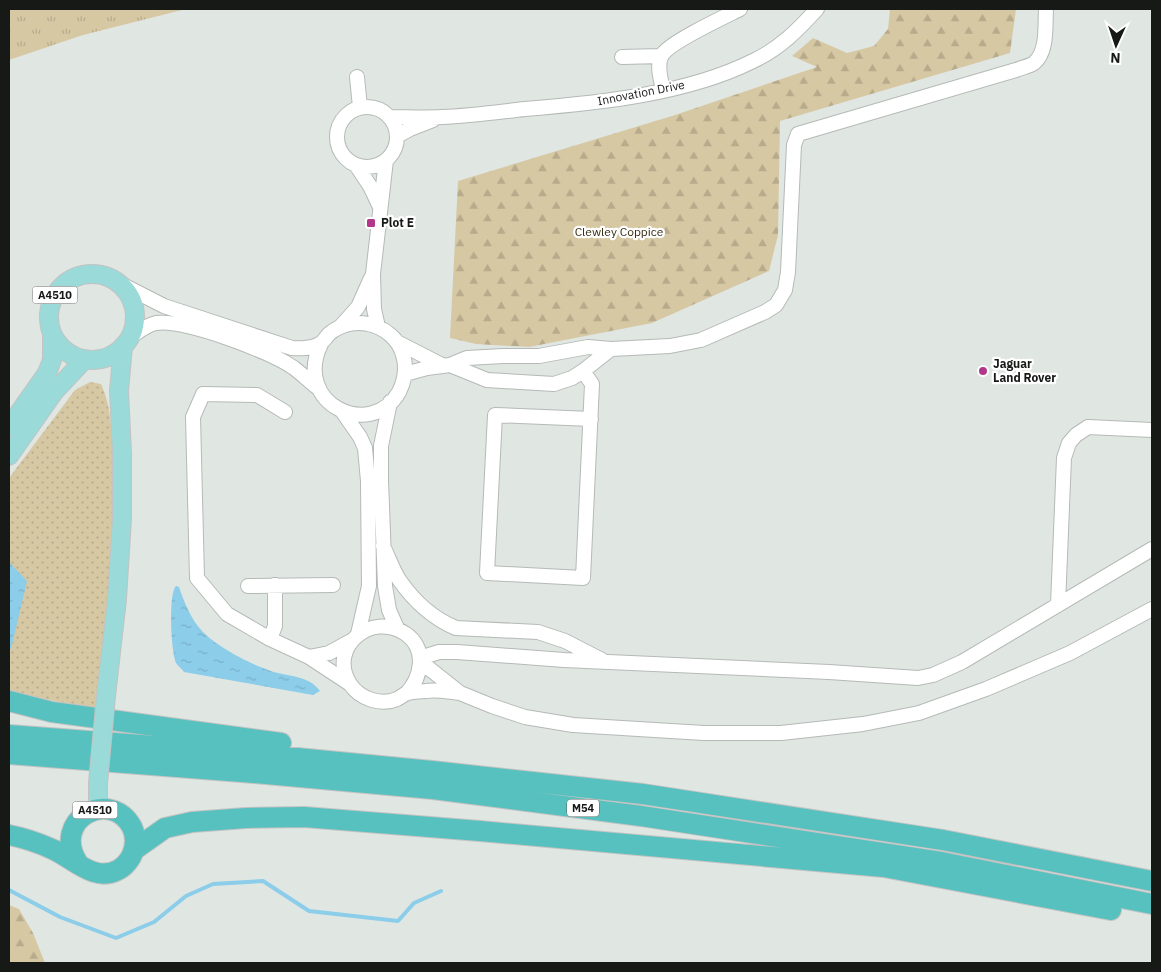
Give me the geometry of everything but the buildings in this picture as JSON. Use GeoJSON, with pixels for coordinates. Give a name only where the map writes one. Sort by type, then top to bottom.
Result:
{"type":"FeatureCollection","features":[{"type":"Feature","properties":{"kind":"highway"},"geometry":{"type":"LineString","coordinates":[[9,702],[52,712],[323,749],[432,771]]}},
{"type":"Feature","properties":{"kind":"highway","name":"M54"},"geometry":{"type":"LineString","coordinates":[[9,735],[247,753],[643,794],[942,840],[1152,881]]}},
{"type":"Feature","properties":{"kind":"highway","name":"M54"},"geometry":{"type":"LineString","coordinates":[[9,754],[433,789],[642,816],[941,862],[1152,904]]}},
{"type":"Feature","properties":{"kind":"highway","name":"A4510"},"geometry":{"type":"LineString","coordinates":[[78,863],[70,845],[70,835],[80,818],[88,812],[98,809],[108,809],[118,813],[127,820],[134,834],[134,850]]}},
{"type":"Feature","properties":{"kind":"highway"},"geometry":{"type":"LineString","coordinates":[[9,835],[24,838],[53,849],[78,863],[86,870],[105,874],[115,872],[123,867],[130,859],[134,850],[165,828],[192,822],[246,818],[304,817],[884,868],[1152,918]]}},
{"type":"Feature","properties":{"kind":"main road","name":"A4510"},"geometry":{"type":"LineString","coordinates":[[9,427],[47,372],[52,360],[52,335],[49,317],[51,304],[56,292],[65,283],[77,276],[103,275],[115,281],[125,290],[132,302],[135,316],[133,330],[126,342],[119,391],[122,453],[122,519],[118,599],[106,696],[98,783],[98,809]]}},
{"type":"Feature","properties":{"kind":"main road","name":"A4510"},"geometry":{"type":"LineString","coordinates":[[52,335],[62,348],[69,353],[89,359],[109,372],[119,391]]}},
{"type":"Feature","properties":{"kind":"main road"},"geometry":{"type":"LineString","coordinates":[[9,456],[54,392],[89,359],[109,356],[126,342]]}},
{"type":"Feature","properties":{"kind":"street"},"geometry":{"type":"LineString","coordinates":[[663,90],[659,65],[661,56],[670,46],[740,9]]}},
{"type":"Feature","properties":{"kind":"street","name":"Innovation Drive"},"geometry":{"type":"LineString","coordinates":[[389,117],[442,117],[576,105],[699,82],[730,72],[755,60],[793,35],[817,9]]}},
{"type":"Feature","properties":{"kind":"street"},"geometry":{"type":"LineString","coordinates":[[405,374],[446,365],[466,358],[539,356],[588,347],[611,349],[670,346],[701,340],[765,312],[776,305],[785,290],[788,272],[794,145],[798,134],[1016,70],[1034,63],[1041,54],[1044,43],[1046,9]]}},
{"type":"Feature","properties":{"kind":"street"},"geometry":{"type":"LineString","coordinates":[[622,57],[661,56]]}},
{"type":"Feature","properties":{"kind":"street"},"geometry":{"type":"LineString","coordinates":[[357,77],[360,108]]}},
{"type":"Feature","properties":{"kind":"street"},"geometry":{"type":"LineString","coordinates":[[356,165],[372,166],[386,160],[392,154],[396,145],[396,129],[389,117],[381,110],[371,107],[351,111],[339,125],[337,134],[338,144],[342,153],[356,165],[370,186],[380,208]]}},
{"type":"Feature","properties":{"kind":"street","name":"Innovation Drive"},"geometry":{"type":"LineString","coordinates":[[397,136],[442,117]]}},
{"type":"Feature","properties":{"kind":"street"},"geometry":{"type":"LineString","coordinates":[[378,327],[374,309],[373,274],[386,160]]}},
{"type":"Feature","properties":{"kind":"street"},"geometry":{"type":"LineString","coordinates":[[318,389],[314,366],[321,344],[330,334],[342,326],[358,307],[373,274]]}},
{"type":"Feature","properties":{"kind":"street"},"geometry":{"type":"LineString","coordinates":[[115,281],[164,306],[285,346],[301,349],[321,344]]}},
{"type":"Feature","properties":{"kind":"street"},"geometry":{"type":"LineString","coordinates":[[126,342],[154,324],[172,323],[227,338],[294,368],[318,389],[332,406],[342,411],[357,414],[372,412],[390,402]]}},
{"type":"Feature","properties":{"kind":"street"},"geometry":{"type":"LineString","coordinates":[[342,326],[366,323],[389,333],[397,342],[405,363],[402,385],[390,402],[381,446],[385,586],[389,610],[397,628]]}},
{"type":"Feature","properties":{"kind":"street"},"geometry":{"type":"LineString","coordinates":[[397,342],[446,365],[487,380],[554,384],[572,378],[611,349]]}},
{"type":"Feature","properties":{"kind":"street"},"geometry":{"type":"LineString","coordinates":[[583,371],[592,384],[591,420],[583,578],[487,573],[494,415],[591,420]]}},
{"type":"Feature","properties":{"kind":"street"},"geometry":{"type":"LineString","coordinates":[[285,412],[257,395],[203,394],[192,417],[196,578],[227,614],[270,639],[309,657],[350,684],[361,695],[376,701],[387,702],[406,694],[428,690],[460,693],[525,718],[574,725],[724,733],[781,733],[864,724],[919,713],[986,689],[1070,653],[1152,610]]}},
{"type":"Feature","properties":{"kind":"street"},"geometry":{"type":"LineString","coordinates":[[342,411],[366,448],[368,481],[369,586],[354,638],[346,652],[344,663],[350,684]]}},
{"type":"Feature","properties":{"kind":"street"},"geometry":{"type":"LineString","coordinates":[[1058,605],[1064,458],[1069,443],[1076,435],[1088,427],[1152,430]]}},
{"type":"Feature","properties":{"kind":"street"},"geometry":{"type":"LineString","coordinates":[[383,546],[399,580],[414,597],[447,624],[456,628],[538,632],[565,641],[606,662]]}},
{"type":"Feature","properties":{"kind":"street"},"geometry":{"type":"LineString","coordinates":[[420,660],[439,652],[918,678],[933,675],[962,662],[1152,549]]}},
{"type":"Feature","properties":{"kind":"street"},"geometry":{"type":"LineString","coordinates":[[248,586],[332,584]]}},
{"type":"Feature","properties":{"kind":"street"},"geometry":{"type":"LineString","coordinates":[[270,639],[276,626],[275,585]]}},
{"type":"Feature","properties":{"kind":"street"},"geometry":{"type":"LineString","coordinates":[[309,657],[329,653],[367,629],[377,626],[397,628],[408,636],[416,646],[420,660],[417,679],[406,694]]}},
{"type":"Feature","properties":{"kind":"street"},"geometry":{"type":"LineString","coordinates":[[420,660],[460,693]]}},
{"type":"Feature","properties":{"kind":"green space"},"geometry":{"type":"Polygon","coordinates":[[[9,9],[186,9],[83,35],[9,60],[9,9]]]}},
{"type":"Feature","properties":{"kind":"green space","name":"Clewley Coppice"},"geometry":{"type":"Polygon","coordinates":[[[890,9],[1016,9],[1010,53],[780,121],[778,235],[769,271],[652,323],[529,347],[476,344],[450,338],[458,181],[672,116],[817,67],[792,56],[813,38],[847,53],[874,46],[888,29],[890,9]]]}},
{"type":"Feature","properties":{"kind":"green space"},"geometry":{"type":"Polygon","coordinates":[[[90,382],[101,384],[107,401],[113,455],[114,487],[106,614],[96,710],[9,691],[9,478],[75,390],[90,382]]]}},
{"type":"Feature","properties":{"kind":"green space"},"geometry":{"type":"Polygon","coordinates":[[[9,905],[19,909],[33,933],[45,963],[9,963],[9,905]]]}},
{"type":"Feature","properties":{"kind":"water"},"geometry":{"type":"Polygon","coordinates":[[[9,562],[27,581],[11,649],[9,648],[9,562]]]}},
{"type":"Feature","properties":{"kind":"water"},"geometry":{"type":"Polygon","coordinates":[[[176,586],[179,587],[194,621],[208,637],[242,659],[275,672],[303,679],[320,691],[313,695],[184,672],[176,663],[173,647],[171,611],[173,591],[176,586]]]}},
{"type":"Feature","properties":{"kind":"waterway"},"geometry":{"type":"LineString","coordinates":[[9,890],[60,917],[116,938],[154,922],[186,896],[213,884],[263,881],[309,911],[398,921],[414,903],[441,891]]}},
{"type":"Feature","properties":{"kind":"place","name":"Plot E"},"geometry":{"type":"Point","coordinates":[371,223]}},
{"type":"Feature","properties":{"kind":"place","name":"Jaguar Land Rover"},"geometry":{"type":"Point","coordinates":[983,371]}}]}
